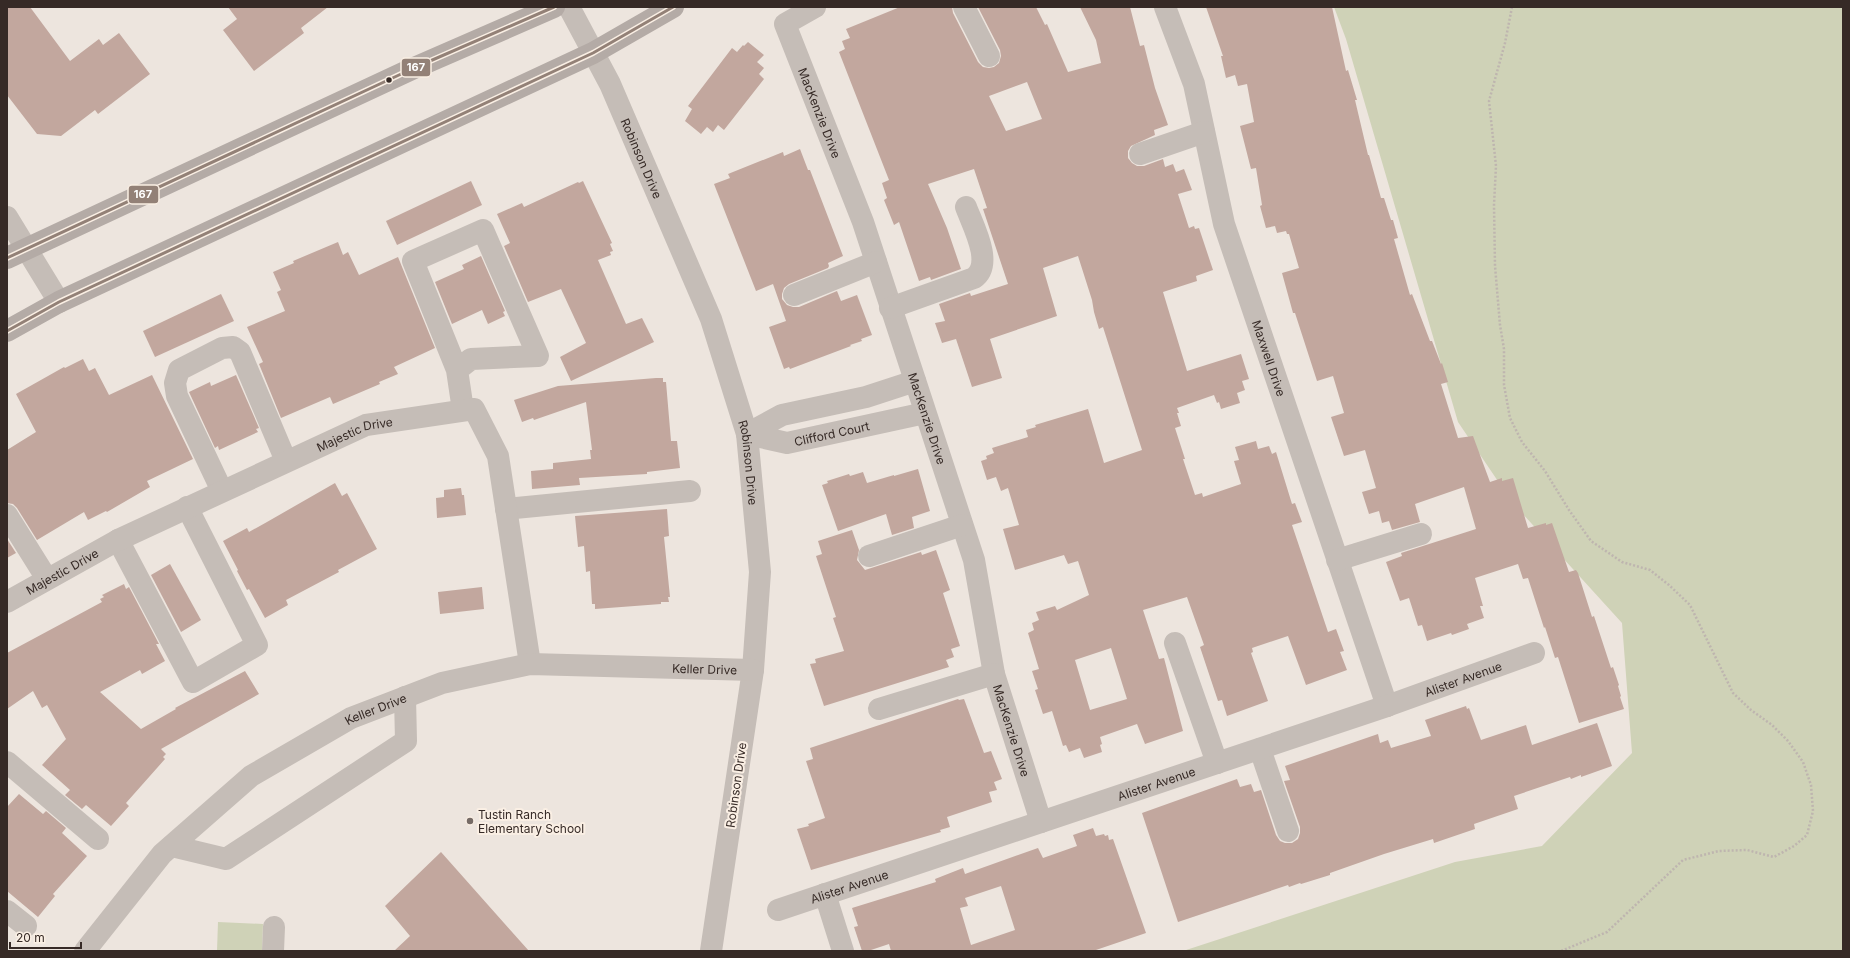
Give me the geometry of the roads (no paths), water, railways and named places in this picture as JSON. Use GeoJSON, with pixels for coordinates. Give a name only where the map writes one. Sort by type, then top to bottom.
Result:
{"type":"FeatureCollection","features":[{"type":"Feature","properties":{"kind":"main road"},"geometry":{"type":"LineString","coordinates":[[16,253],[414,68],[554,7]]}},
{"type":"Feature","properties":{"kind":"main road"},"geometry":{"type":"LineString","coordinates":[[7,331],[59,302],[593,52],[673,7]]}},
{"type":"Feature","properties":{"kind":"street","name":"Robinson Drive"},"geometry":{"type":"LineString","coordinates":[[569,7],[610,84],[711,319],[747,434],[760,572],[753,670],[711,951]]}},
{"type":"Feature","properties":{"kind":"street","name":"MacKenzie Drive"},"geometry":{"type":"LineString","coordinates":[[815,7],[785,24],[863,222],[974,560],[994,674],[1041,822]]}},
{"type":"Feature","properties":{"kind":"street"},"geometry":{"type":"LineString","coordinates":[[964,7],[989,56]]}},
{"type":"Feature","properties":{"kind":"street","name":"Maxwell Drive"},"geometry":{"type":"LineString","coordinates":[[1165,7],[1194,84],[1224,224],[1387,706]]}},
{"type":"Feature","properties":{"kind":"street"},"geometry":{"type":"LineString","coordinates":[[1140,154],[1204,132]]}},
{"type":"Feature","properties":{"kind":"street"},"geometry":{"type":"LineString","coordinates":[[890,308],[974,278],[980,274],[983,268],[981,246],[966,207]]}},
{"type":"Feature","properties":{"kind":"street"},"geometry":{"type":"LineString","coordinates":[[7,217],[16,253],[59,302]]}},
{"type":"Feature","properties":{"kind":"street"},"geometry":{"type":"LineString","coordinates":[[457,370],[471,359],[538,356],[483,230],[413,261],[457,370],[463,410],[474,409],[498,456],[530,664]]}},
{"type":"Feature","properties":{"kind":"street"},"geometry":{"type":"LineString","coordinates":[[794,295],[876,262]]}},
{"type":"Feature","properties":{"kind":"street"},"geometry":{"type":"LineString","coordinates":[[222,491],[177,396],[175,383],[179,370],[222,348],[233,348],[240,352],[286,462]]}},
{"type":"Feature","properties":{"kind":"street"},"geometry":{"type":"LineString","coordinates":[[747,434],[782,415],[866,396],[915,381]]}},
{"type":"Feature","properties":{"kind":"street","name":"Majestic Drive"},"geometry":{"type":"LineString","coordinates":[[7,602],[118,540],[366,425],[463,410]]}},
{"type":"Feature","properties":{"kind":"street","name":"Clifford Court"},"geometry":{"type":"LineString","coordinates":[[747,434],[787,443],[925,413]]}},
{"type":"Feature","properties":{"kind":"street"},"geometry":{"type":"LineString","coordinates":[[506,509],[690,491]]}},
{"type":"Feature","properties":{"kind":"street"},"geometry":{"type":"LineString","coordinates":[[118,540],[193,682],[257,645],[187,507]]}},
{"type":"Feature","properties":{"kind":"street"},"geometry":{"type":"LineString","coordinates":[[7,515],[48,579]]}},
{"type":"Feature","properties":{"kind":"street"},"geometry":{"type":"LineString","coordinates":[[869,556],[962,525]]}},
{"type":"Feature","properties":{"kind":"street"},"geometry":{"type":"LineString","coordinates":[[1337,560],[1421,534]]}},
{"type":"Feature","properties":{"kind":"street"},"geometry":{"type":"LineString","coordinates":[[1175,643],[1217,763]]}},
{"type":"Feature","properties":{"kind":"street","name":"Alister Avenue"},"geometry":{"type":"LineString","coordinates":[[778,910],[1387,706],[1534,653]]}},
{"type":"Feature","properties":{"kind":"street","name":"Keller Drive"},"geometry":{"type":"LineString","coordinates":[[85,951],[162,854],[251,776],[351,718],[442,683],[530,664],[753,670]]}},
{"type":"Feature","properties":{"kind":"street"},"geometry":{"type":"LineString","coordinates":[[879,709],[994,674]]}},
{"type":"Feature","properties":{"kind":"street"},"geometry":{"type":"LineString","coordinates":[[172,846],[226,859],[406,741],[405,697]]}},
{"type":"Feature","properties":{"kind":"street"},"geometry":{"type":"LineString","coordinates":[[1260,749],[1288,831]]}},
{"type":"Feature","properties":{"kind":"street"},"geometry":{"type":"LineString","coordinates":[[7,762],[98,839]]}},
{"type":"Feature","properties":{"kind":"street"},"geometry":{"type":"LineString","coordinates":[[824,894],[843,951]]}},
{"type":"Feature","properties":{"kind":"street"},"geometry":{"type":"LineString","coordinates":[[7,911],[26,926]]}},
{"type":"Feature","properties":{"kind":"street"},"geometry":{"type":"LineString","coordinates":[[273,951],[274,927]]}},
{"type":"Feature","properties":{"kind":"place","name":"Tustin Ranch Elementary School"},"geometry":{"type":"Point","coordinates":[470,821]}}]}
